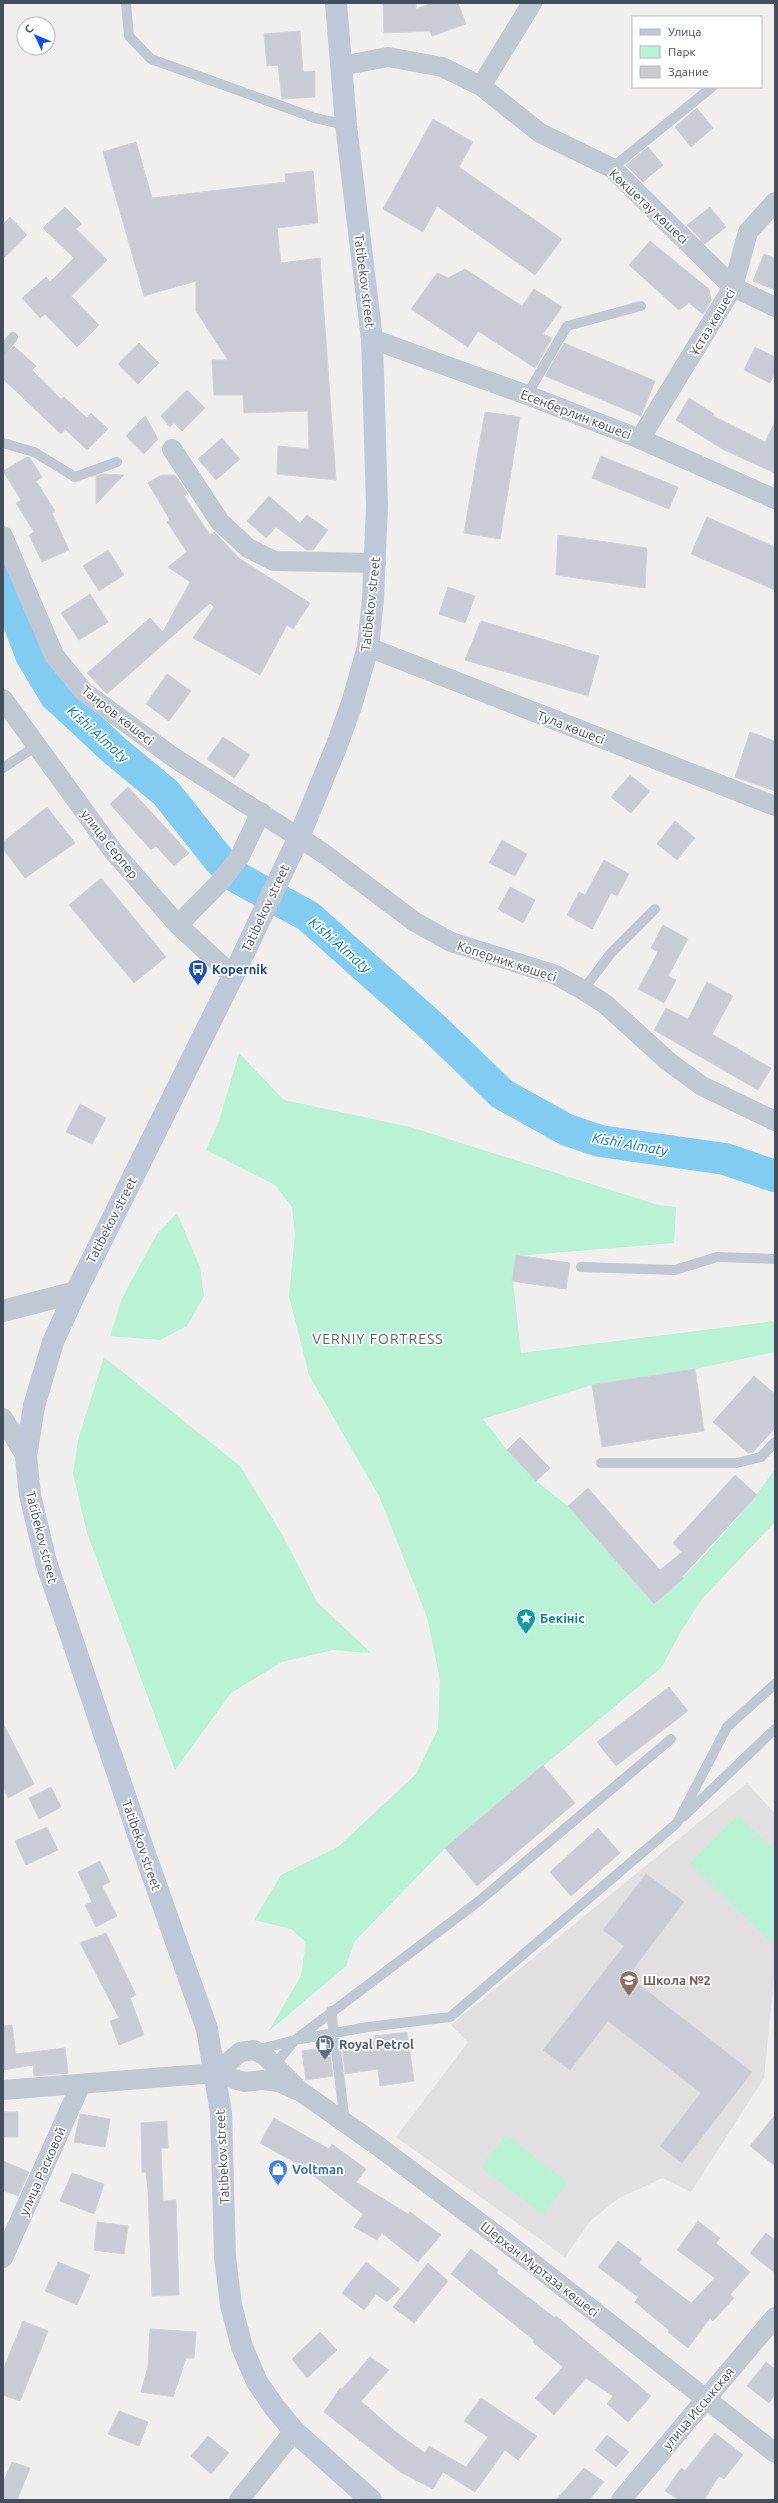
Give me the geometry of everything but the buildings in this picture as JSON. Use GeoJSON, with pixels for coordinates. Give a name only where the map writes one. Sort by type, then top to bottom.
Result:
{"type":"FeatureCollection","features":[{"type":"Feature","properties":{"kind":"main road","name":"Tatibekov street"},"geometry":{"type":"LineString","coordinates":[[336,3],[346,125],[372,339],[376,443],[376,563],[368,647],[352,704],[337,745],[299,837],[233,976],[76,1292],[53,1342],[34,1406],[26,1457],[30,1495],[46,1562],[140,1840],[207,2029],[216,2073],[221,2113],[225,2257],[231,2305],[242,2347],[257,2382],[275,2408],[294,2431],[371,2500]]}},
{"type":"Feature","properties":{"kind":"street"},"geometry":{"type":"LineString","coordinates":[[481,86],[532,3]]}},
{"type":"Feature","properties":{"kind":"street","name":"Көкшетау көшесі"},"geometry":{"type":"LineString","coordinates":[[341,66],[388,57],[442,67],[481,86],[540,133],[612,168],[734,287],[775,308]]}},
{"type":"Feature","properties":{"kind":"street","name":"Ұстаз көшесі"},"geometry":{"type":"LineString","coordinates":[[640,439],[734,287],[748,232],[775,202]]}},
{"type":"Feature","properties":{"kind":"street","name":"Есенберлин көшесі"},"geometry":{"type":"LineString","coordinates":[[372,339],[527,395],[640,439],[775,500]]}},
{"type":"Feature","properties":{"kind":"street"},"geometry":{"type":"LineString","coordinates":[[172,449],[220,522],[248,548],[274,561],[376,563]]}},
{"type":"Feature","properties":{"kind":"street","name":"Таиров көшесі"},"geometry":{"type":"LineString","coordinates":[[3,536],[54,655],[83,691],[174,758],[262,812],[299,837]]}},
{"type":"Feature","properties":{"kind":"street","name":"Тула көшесі"},"geometry":{"type":"LineString","coordinates":[[368,647],[775,806]]}},
{"type":"Feature","properties":{"kind":"street","name":"улица Серпер"},"geometry":{"type":"LineString","coordinates":[[3,699],[113,851],[178,925],[233,976]]}},
{"type":"Feature","properties":{"kind":"street"},"geometry":{"type":"LineString","coordinates":[[178,925],[220,882],[239,858],[262,812]]}},
{"type":"Feature","properties":{"kind":"street","name":"Коперник көшесі"},"geometry":{"type":"LineString","coordinates":[[299,837],[373,888],[415,922],[451,942],[556,975],[583,990],[605,1004],[669,1062],[702,1086],[775,1121]]}},
{"type":"Feature","properties":{"kind":"street"},"geometry":{"type":"LineString","coordinates":[[3,1311],[76,1292]]}},
{"type":"Feature","properties":{"kind":"street"},"geometry":{"type":"LineString","coordinates":[[3,1418],[26,1457]]}},
{"type":"Feature","properties":{"kind":"street"},"geometry":{"type":"LineString","coordinates":[[3,2090],[216,2073],[244,2082],[269,2072],[264,2055],[254,2050],[240,2052],[216,2073]]}},
{"type":"Feature","properties":{"kind":"street","name":"Шерхан Мұртаза көшесі"},"geometry":{"type":"LineString","coordinates":[[269,2072],[278,2082],[300,2091],[345,2123],[507,2243],[775,2453]]}},
{"type":"Feature","properties":{"kind":"street","name":"улица Расковой"},"geometry":{"type":"LineString","coordinates":[[3,2258],[81,2084]]}},
{"type":"Feature","properties":{"kind":"street","name":"улица Иссыкская"},"geometry":{"type":"LineString","coordinates":[[620,2500],[775,2317]]}},
{"type":"Feature","properties":{"kind":"street"},"geometry":{"type":"LineString","coordinates":[[239,2500],[294,2431]]}},
{"type":"Feature","properties":{"kind":"lane"},"geometry":{"type":"LineString","coordinates":[[126,3],[129,36],[151,59],[315,118],[346,125]]}},
{"type":"Feature","properties":{"kind":"lane"},"geometry":{"type":"LineString","coordinates":[[612,168],[711,88]]}},
{"type":"Feature","properties":{"kind":"lane"},"geometry":{"type":"LineString","coordinates":[[527,395],[567,326],[641,306]]}},
{"type":"Feature","properties":{"kind":"lane"},"geometry":{"type":"LineString","coordinates":[[3,350],[13,337]]}},
{"type":"Feature","properties":{"kind":"lane"},"geometry":{"type":"LineString","coordinates":[[3,443],[34,452],[75,477],[117,462]]}},
{"type":"Feature","properties":{"kind":"lane"},"geometry":{"type":"LineString","coordinates":[[3,768],[36,746]]}},
{"type":"Feature","properties":{"kind":"lane"},"geometry":{"type":"LineString","coordinates":[[583,990],[611,953],[655,909]]}},
{"type":"Feature","properties":{"kind":"lane"},"geometry":{"type":"LineString","coordinates":[[581,1267],[675,1270],[717,1257],[775,1259]]}},
{"type":"Feature","properties":{"kind":"lane"},"geometry":{"type":"LineString","coordinates":[[602,1463],[737,1462],[761,1457],[775,1442]]}},
{"type":"Feature","properties":{"kind":"lane"},"geometry":{"type":"LineString","coordinates":[[677,1823],[726,1727],[775,1684]]}},
{"type":"Feature","properties":{"kind":"lane"},"geometry":{"type":"LineString","coordinates":[[254,2050],[295,2040],[335,2033],[450,2017],[677,1823],[774,1731]]}},
{"type":"Feature","properties":{"kind":"lane"},"geometry":{"type":"LineString","coordinates":[[269,2072],[295,2040],[331,2011],[479,1901],[671,1739]]}},
{"type":"Feature","properties":{"kind":"lane"},"geometry":{"type":"LineString","coordinates":[[331,2011],[335,2033],[345,2123]]}},
{"type":"Feature","properties":{"kind":"shaded area","name":"Школа №2"},"geometry":{"type":"Polygon","coordinates":[[[747,1783],[775,1814],[775,1968],[764,2078],[691,2192],[663,2178],[619,2198],[591,2220],[565,2257],[396,2137],[468,2042],[451,2025],[747,1783]]]}},
{"type":"Feature","properties":{"kind":"green space"},"geometry":{"type":"Polygon","coordinates":[[[239,1053],[284,1100],[410,1127],[658,1205],[676,1207],[674,1243],[516,1256],[513,1281],[521,1353],[775,1321],[775,1352],[695,1369],[592,1385],[483,1419],[507,1450],[536,1481],[568,1506],[654,1604],[686,1574],[718,1540],[734,1522],[775,1469],[775,1522],[702,1599],[681,1631],[662,1667],[445,1848],[355,1941],[346,1966],[268,2032],[301,1976],[306,1942],[291,1929],[254,1920],[281,1875],[338,1847],[416,1774],[438,1729],[440,1680],[427,1617],[379,1496],[309,1375],[289,1296],[295,1234],[292,1207],[275,1185],[206,1150],[219,1121],[239,1053]]]}},
{"type":"Feature","properties":{"kind":"green space"},"geometry":{"type":"Polygon","coordinates":[[[177,1213],[200,1267],[204,1296],[187,1326],[160,1340],[110,1336],[122,1298],[157,1234],[177,1213]]]}},
{"type":"Feature","properties":{"kind":"green space"},"geometry":{"type":"Polygon","coordinates":[[[104,1357],[240,1466],[283,1536],[317,1602],[371,1653],[333,1650],[282,1662],[231,1693],[175,1770],[87,1533],[73,1473],[78,1440],[104,1357]]]}},
{"type":"Feature","properties":{"kind":"green space"},"geometry":{"type":"Polygon","coordinates":[[[738,1815],[775,1851],[775,1946],[690,1863],[738,1815]]]}},
{"type":"Feature","properties":{"kind":"green space"},"geometry":{"type":"Polygon","coordinates":[[[506,2135],[568,2183],[543,2215],[481,2167],[506,2135]]]}},
{"type":"Feature","properties":{"kind":"waterway","name":"Kіshі Almaty"},"geometry":{"type":"LineString","coordinates":[[3,580],[31,655],[55,695],[114,750],[166,793],[220,861],[238,878],[308,916],[435,1029],[502,1094],[567,1130],[600,1141],[725,1159],[775,1176]]}},
{"type":"Feature","properties":{"kind":"place","name":"Kopernik"},"geometry":{"type":"Point","coordinates":[198,986]}},
{"type":"Feature","properties":{"kind":"place","name":"Бекініс"},"geometry":{"type":"Point","coordinates":[526,1635]}},
{"type":"Feature","properties":{"kind":"place","name":"Школа №2"},"geometry":{"type":"Point","coordinates":[629,1997]}},
{"type":"Feature","properties":{"kind":"place","name":"Royal Petrol"},"geometry":{"type":"Point","coordinates":[325,2061]}},
{"type":"Feature","properties":{"kind":"place","name":"Voltman"},"geometry":{"type":"Point","coordinates":[278,2186]}},
{"type":"Feature","properties":{"kind":"district","name":"VERNIY FORTRESS"},"geometry":{"type":"Point","coordinates":[378,1339]}}]}
